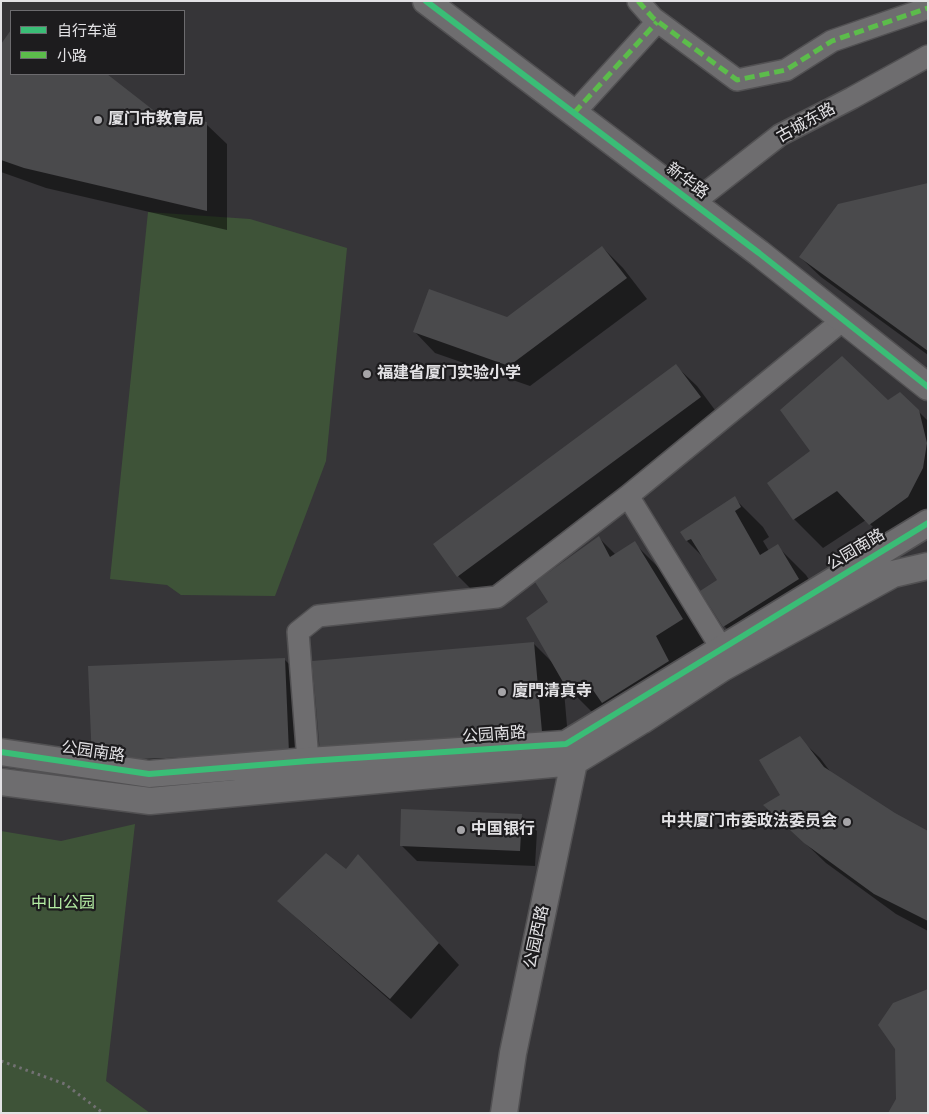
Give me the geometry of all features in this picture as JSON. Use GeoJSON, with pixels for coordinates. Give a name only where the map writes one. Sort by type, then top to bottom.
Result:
{"type":"FeatureCollection","features":[{"type":"Feature","properties":{"kind":"street","name":"新华路"},"geometry":{"type":"LineString","coordinates":[[426,1],[759,253],[928,387]]}},
{"type":"Feature","properties":{"kind":"street"},"geometry":{"type":"LineString","coordinates":[[638,1],[657,22],[737,80],[786,70],[832,42],[928,8]]}},
{"type":"Feature","properties":{"kind":"street"},"geometry":{"type":"LineString","coordinates":[[574,113],[657,22]]}},
{"type":"Feature","properties":{"kind":"street","name":"古城东路"},"geometry":{"type":"LineString","coordinates":[[693,203],[780,135],[928,56]]}},
{"type":"Feature","properties":{"kind":"street"},"geometry":{"type":"LineString","coordinates":[[308,761],[298,632],[318,616],[497,597],[628,496],[843,320]]}},
{"type":"Feature","properties":{"kind":"street"},"geometry":{"type":"LineString","coordinates":[[628,496],[722,649]]}},
{"type":"Feature","properties":{"kind":"street","name":"公园南路"},"geometry":{"type":"LineString","coordinates":[[1,752],[149,774],[308,761],[566,744],[928,523]]}},
{"type":"Feature","properties":{"kind":"street","name":"公园南路"},"geometry":{"type":"LineString","coordinates":[[1,782],[150,801],[574,762],[722,668],[893,574],[928,566]]}},
{"type":"Feature","properties":{"kind":"street","name":"公园西路"},"geometry":{"type":"LineString","coordinates":[[504,1113],[512,1053],[574,762]]}},
{"type":"Feature","properties":{"kind":"path"},"geometry":{"type":"LineString","coordinates":[[1,1061],[65,1084],[103,1113]]}},
{"type":"Feature","properties":{"kind":"green space"},"geometry":{"type":"Polygon","coordinates":[[[148,212],[250,219],[347,248],[326,461],[275,596],[181,595],[167,585],[110,579],[148,212]]]}},
{"type":"Feature","properties":{"kind":"green space","name":"中山公园"},"geometry":{"type":"Polygon","coordinates":[[[135,824],[106,1081],[150,1113],[1,1113],[1,831],[61,841],[135,824]]]}},
{"type":"Feature","properties":{"kind":"building","name":"厦门市教育局"},"geometry":{"type":"Polygon","coordinates":[[[10,31],[10,75],[108,75],[157,113],[207,122],[207,211],[24,168],[1,160],[1,44],[10,31]]]}},
{"type":"Feature","properties":{"kind":"building"},"geometry":{"type":"Polygon","coordinates":[[[928,183],[928,351],[799,257],[838,204],[928,183]]]}},
{"type":"Feature","properties":{"kind":"building"},"geometry":{"type":"Polygon","coordinates":[[[602,246],[627,278],[509,366],[413,332],[429,289],[507,317],[602,246]]]}},
{"type":"Feature","properties":{"kind":"building"},"geometry":{"type":"Polygon","coordinates":[[[842,356],[888,400],[900,392],[919,410],[927,443],[923,468],[908,497],[869,525],[837,491],[793,520],[767,483],[810,451],[780,410],[842,356]]]}},
{"type":"Feature","properties":{"kind":"building"},"geometry":{"type":"Polygon","coordinates":[[[676,364],[701,397],[457,577],[433,544],[676,364]]]}},
{"type":"Feature","properties":{"kind":"building"},"geometry":{"type":"Polygon","coordinates":[[[735,496],[741,507],[735,511],[760,555],[778,544],[799,579],[723,627],[700,591],[717,580],[691,539],[686,541],[680,532],[735,496]]]}},
{"type":"Feature","properties":{"kind":"building"},"geometry":{"type":"Polygon","coordinates":[[[599,536],[610,557],[635,541],[683,619],[656,636],[669,661],[602,703],[586,680],[567,689],[526,618],[548,602],[535,582],[599,536]]]}},
{"type":"Feature","properties":{"kind":"building"},"geometry":{"type":"Polygon","coordinates":[[[534,642],[542,732],[320,752],[312,661],[534,642]]]}},
{"type":"Feature","properties":{"kind":"building"},"geometry":{"type":"Polygon","coordinates":[[[285,658],[289,753],[92,761],[88,666],[285,658]]]}},
{"type":"Feature","properties":{"kind":"building","name":"中共厦门市委政法委员会"},"geometry":{"type":"Polygon","coordinates":[[[800,736],[824,767],[895,813],[928,831],[928,921],[874,894],[804,843],[763,805],[780,795],[759,760],[800,736]]]}},
{"type":"Feature","properties":{"kind":"building","name":"中国银行"},"geometry":{"type":"Polygon","coordinates":[[[401,809],[522,814],[520,851],[400,846],[401,809]]]}},
{"type":"Feature","properties":{"kind":"building"},"geometry":{"type":"Polygon","coordinates":[[[326,853],[346,869],[358,854],[439,943],[390,999],[277,901],[326,853]]]}},
{"type":"Feature","properties":{"kind":"building"},"geometry":{"type":"Polygon","coordinates":[[[928,989],[928,1113],[888,1113],[896,1099],[895,1049],[878,1025],[893,1003],[928,989]]]}},
{"type":"Feature","properties":{"kind":"marked path"},"geometry":{"type":"LineString","coordinates":[[638,1],[653,18],[737,80],[786,70],[832,41],[928,8]]}},
{"type":"Feature","properties":{"kind":"marked path"},"geometry":{"type":"LineString","coordinates":[[574,113],[657,22]]}},
{"type":"Feature","properties":{"kind":"cycle path"},"geometry":{"type":"LineString","coordinates":[[426,1],[759,253],[928,387]]}},
{"type":"Feature","properties":{"kind":"cycle path"},"geometry":{"type":"LineString","coordinates":[[1,752],[149,774],[308,761],[566,744],[928,523]]}},
{"type":"Feature","properties":{"kind":"place","name":"厦门市教育局"},"geometry":{"type":"Point","coordinates":[98,120]}},
{"type":"Feature","properties":{"kind":"place","name":"福建省厦门实验小学"},"geometry":{"type":"Point","coordinates":[367,374]}},
{"type":"Feature","properties":{"kind":"place","name":"廈門清真寺"},"geometry":{"type":"Point","coordinates":[502,692]}},
{"type":"Feature","properties":{"kind":"place","name":"中共厦门市委政法委员会"},"geometry":{"type":"Point","coordinates":[847,822]}},
{"type":"Feature","properties":{"kind":"place","name":"中国银行"},"geometry":{"type":"Point","coordinates":[461,830]}}]}
